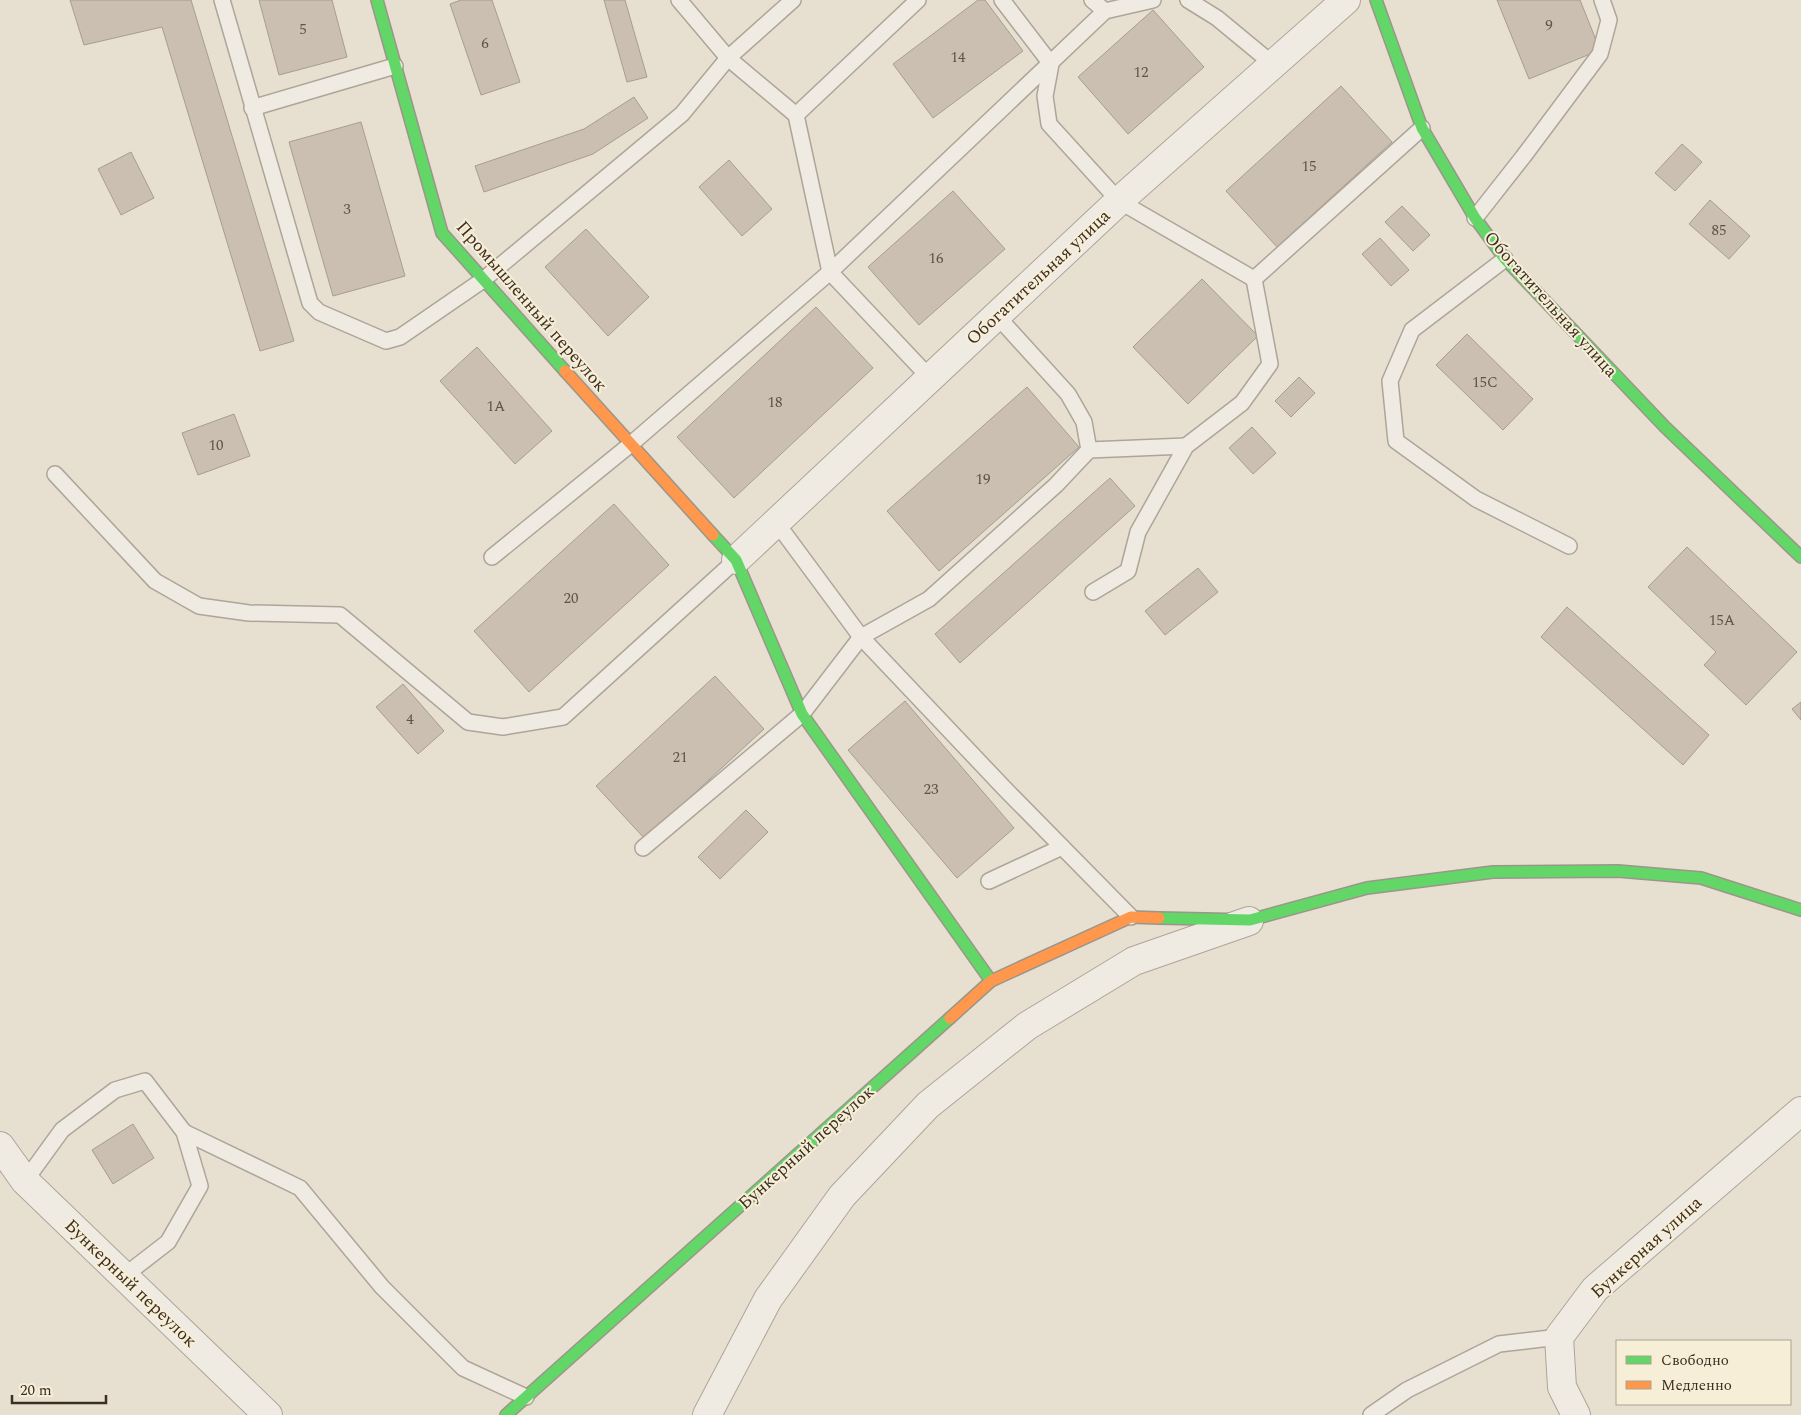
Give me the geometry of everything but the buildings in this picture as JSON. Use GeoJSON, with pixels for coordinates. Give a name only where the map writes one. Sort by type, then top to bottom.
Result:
{"type":"FeatureCollection","features":[{"type":"Feature","properties":{"kind":"street","name":"Промышленный переулок"},"geometry":{"type":"LineString","coordinates":[[377,0],[442,232],[483,280],[736,560],[802,714],[992,981]]}},
{"type":"Feature","properties":{"kind":"street","name":"Обогатительная улица"},"geometry":{"type":"LineString","coordinates":[[736,560],[1119,201],[1346,0]]}},
{"type":"Feature","properties":{"kind":"street","name":"Обогатительная улица"},"geometry":{"type":"LineString","coordinates":[[1376,0],[1422,128],[1475,218],[1505,259],[1665,427],[1801,557]]}},
{"type":"Feature","properties":{"kind":"street"},"geometry":{"type":"LineString","coordinates":[[707,1415],[768,1299],[842,1196],[928,1105],[1026,1026],[1134,961],[1250,920],[1367,888],[1493,872],[1618,871],[1701,878],[1801,910]]}},
{"type":"Feature","properties":{"kind":"street","name":"Бункерный переулок"},"geometry":{"type":"LineString","coordinates":[[506,1415],[992,981],[1131,917]]}},
{"type":"Feature","properties":{"kind":"street"},"geometry":{"type":"LineString","coordinates":[[1131,917],[1250,920]]}},
{"type":"Feature","properties":{"kind":"street","name":"Бункерная улица"},"geometry":{"type":"LineString","coordinates":[[1559,1337],[1595,1289],[1801,1111]]}},
{"type":"Feature","properties":{"kind":"street","name":"Бункерный переулок"},"geometry":{"type":"LineString","coordinates":[[0,1146],[26,1181],[268,1415]]}},
{"type":"Feature","properties":{"kind":"street"},"geometry":{"type":"LineString","coordinates":[[1559,1337],[1562,1387],[1576,1415]]}},
{"type":"Feature","properties":{"kind":"lane"},"geometry":{"type":"LineString","coordinates":[[222,0],[310,303],[319,312],[386,341],[400,337],[483,280],[682,114],[728,58],[793,0]]}},
{"type":"Feature","properties":{"kind":"lane"},"geometry":{"type":"LineString","coordinates":[[679,0],[728,58],[796,115],[830,272],[930,378]]}},
{"type":"Feature","properties":{"kind":"lane"},"geometry":{"type":"LineString","coordinates":[[796,115],[918,0]]}},
{"type":"Feature","properties":{"kind":"lane"},"geometry":{"type":"LineString","coordinates":[[1002,0],[1051,64],[1045,96],[1049,124],[1119,201],[1254,280],[1270,364],[1242,403],[1186,446],[1138,532],[1128,572],[1093,592]]}},
{"type":"Feature","properties":{"kind":"lane"},"geometry":{"type":"LineString","coordinates":[[1092,0],[1106,11]]}},
{"type":"Feature","properties":{"kind":"lane"},"geometry":{"type":"LineString","coordinates":[[492,557],[631,444],[830,272],[1106,11],[1153,0]]}},
{"type":"Feature","properties":{"kind":"lane"},"geometry":{"type":"LineString","coordinates":[[1188,0],[1217,18],[1274,65]]}},
{"type":"Feature","properties":{"kind":"lane"},"geometry":{"type":"LineString","coordinates":[[1475,218],[1600,54],[1609,20],[1602,0]]}},
{"type":"Feature","properties":{"kind":"lane"},"geometry":{"type":"LineString","coordinates":[[252,108],[395,66]]}},
{"type":"Feature","properties":{"kind":"lane"},"geometry":{"type":"LineString","coordinates":[[1254,280],[1422,128]]}},
{"type":"Feature","properties":{"kind":"lane"},"geometry":{"type":"LineString","coordinates":[[1505,259],[1412,330],[1390,381],[1396,442],[1476,499],[1569,546]]}},
{"type":"Feature","properties":{"kind":"lane"},"geometry":{"type":"LineString","coordinates":[[997,316],[1068,394],[1084,422],[1090,450]]}},
{"type":"Feature","properties":{"kind":"lane"},"geometry":{"type":"LineString","coordinates":[[643,848],[802,714],[861,637],[928,599],[1056,485],[1090,450],[1186,446]]}},
{"type":"Feature","properties":{"kind":"lane"},"geometry":{"type":"LineString","coordinates":[[55,474],[155,581],[200,606],[249,613],[340,615],[468,722],[503,727],[563,717],[736,560]]}},
{"type":"Feature","properties":{"kind":"lane"},"geometry":{"type":"LineString","coordinates":[[776,522],[861,637],[1005,790],[1131,917]]}},
{"type":"Feature","properties":{"kind":"lane"},"geometry":{"type":"LineString","coordinates":[[989,881],[1062,847]]}},
{"type":"Feature","properties":{"kind":"lane"},"geometry":{"type":"LineString","coordinates":[[26,1181],[62,1130],[115,1090],[145,1081],[184,1132],[200,1186],[168,1242],[124,1276]]}},
{"type":"Feature","properties":{"kind":"lane"},"geometry":{"type":"LineString","coordinates":[[184,1132],[300,1188],[382,1287],[463,1368],[526,1397]]}},
{"type":"Feature","properties":{"kind":"lane"},"geometry":{"type":"LineString","coordinates":[[1371,1415],[1407,1390],[1499,1344],[1559,1337]]}},
{"type":"Feature","properties":{"kind":"traffic: fast"},"geometry":{"type":"LineString","coordinates":[[377,0],[442,233],[565,371]]}},
{"type":"Feature","properties":{"kind":"traffic: fast"},"geometry":{"type":"LineString","coordinates":[[1376,0],[1422,128],[1475,218],[1505,259],[1665,427],[1801,557]]}},
{"type":"Feature","properties":{"kind":"traffic: fast"},"geometry":{"type":"LineString","coordinates":[[713,535],[736,560],[802,714],[991,981]]}},
{"type":"Feature","properties":{"kind":"traffic: fast"},"geometry":{"type":"LineString","coordinates":[[1159,918],[1250,920],[1367,888],[1493,872],[1618,871],[1701,878],[1801,910]]}},
{"type":"Feature","properties":{"kind":"traffic: fast"},"geometry":{"type":"LineString","coordinates":[[506,1415],[950,1018]]}},
{"type":"Feature","properties":{"kind":"traffic: slow"},"geometry":{"type":"LineString","coordinates":[[565,371],[713,535]]}},
{"type":"Feature","properties":{"kind":"traffic: slow"},"geometry":{"type":"LineString","coordinates":[[950,1018],[991,981],[1131,917],[1159,918]]}}]}
